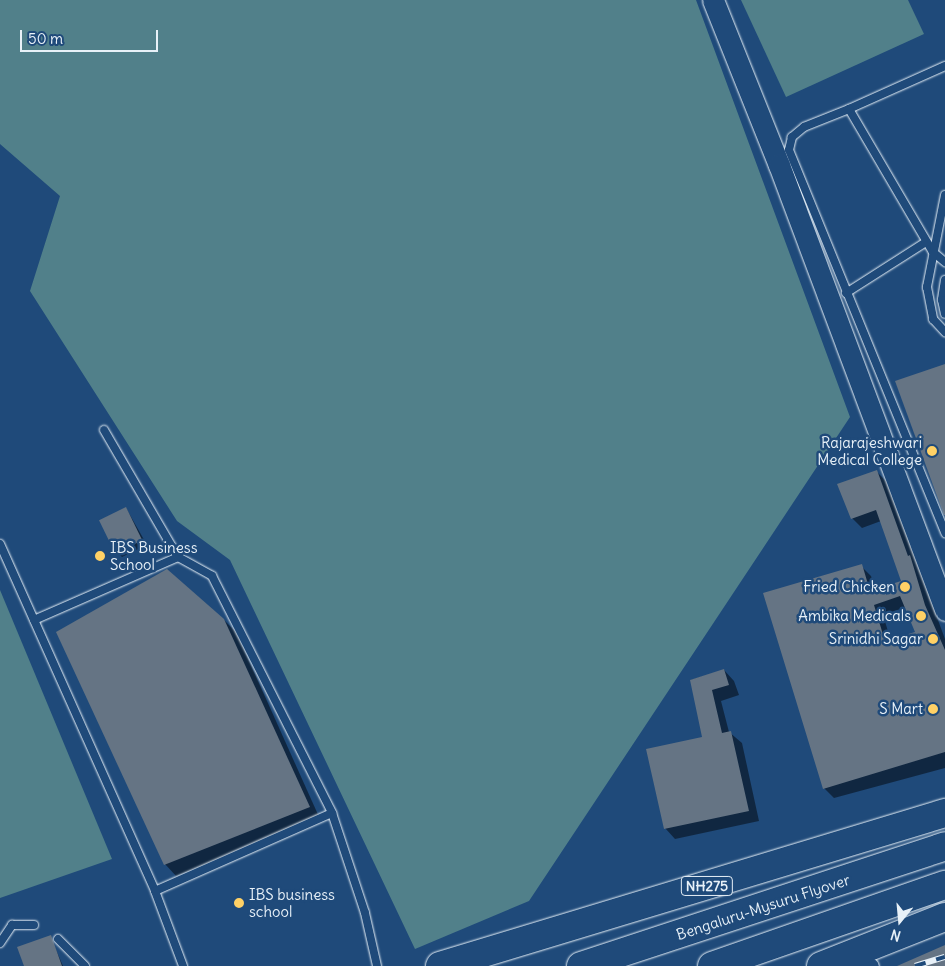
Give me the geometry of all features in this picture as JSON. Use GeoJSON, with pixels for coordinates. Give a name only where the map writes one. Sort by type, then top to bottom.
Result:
{"type":"FeatureCollection","features":[{"type":"Feature","properties":{"kind":"highway","name":"NH275"},"geometry":{"type":"LineString","coordinates":[[440,966],[945,812]]}},
{"type":"Feature","properties":{"kind":"highway","name":"Bengaluru-Mysuru Flyover"},"geometry":{"type":"LineString","coordinates":[[581,966],[945,846]]}},
{"type":"Feature","properties":{"kind":"highway"},"geometry":{"type":"LineString","coordinates":[[712,966],[945,885]]}},
{"type":"Feature","properties":{"kind":"highway"},"geometry":{"type":"LineString","coordinates":[[833,962],[945,917]]}},
{"type":"Feature","properties":{"kind":"street"},"geometry":{"type":"LineString","coordinates":[[713,0],[779,166],[945,610]]}},
{"type":"Feature","properties":{"kind":"street"},"geometry":{"type":"LineString","coordinates":[[833,962],[871,966]]}},
{"type":"Feature","properties":{"kind":"lane"},"geometry":{"type":"LineString","coordinates":[[945,66],[804,127],[792,137],[790,150],[846,293],[945,533]]}},
{"type":"Feature","properties":{"kind":"lane"},"geometry":{"type":"LineString","coordinates":[[849,109],[926,242],[933,252],[945,262]]}},
{"type":"Feature","properties":{"kind":"lane"},"geometry":{"type":"LineString","coordinates":[[945,196],[927,287],[930,309],[934,319],[945,332]]}},
{"type":"Feature","properties":{"kind":"lane"},"geometry":{"type":"LineString","coordinates":[[846,293],[926,242]]}},
{"type":"Feature","properties":{"kind":"lane"},"geometry":{"type":"LineString","coordinates":[[945,280],[942,300],[945,314]]}},
{"type":"Feature","properties":{"kind":"lane"},"geometry":{"type":"LineString","coordinates":[[104,430],[178,557],[212,576],[332,813],[365,913],[377,966]]}},
{"type":"Feature","properties":{"kind":"lane"},"geometry":{"type":"LineString","coordinates":[[0,544],[155,891],[183,966]]}},
{"type":"Feature","properties":{"kind":"lane"},"geometry":{"type":"LineString","coordinates":[[34,620],[178,557]]}},
{"type":"Feature","properties":{"kind":"lane"},"geometry":{"type":"LineString","coordinates":[[155,891],[332,813]]}},
{"type":"Feature","properties":{"kind":"lane"},"geometry":{"type":"LineString","coordinates":[[0,943],[12,925],[34,925]]}},
{"type":"Feature","properties":{"kind":"lane"},"geometry":{"type":"LineString","coordinates":[[58,939],[85,966]]}},
{"type":"Feature","properties":{"kind":"green space"},"geometry":{"type":"Polygon","coordinates":[[[0,0],[696,0],[850,417],[529,901],[415,949],[230,560],[177,521],[30,291],[60,196],[0,144],[0,0]]]}},
{"type":"Feature","properties":{"kind":"green space"},"geometry":{"type":"Polygon","coordinates":[[[741,0],[908,0],[924,34],[786,97],[741,0]]]}},
{"type":"Feature","properties":{"kind":"green space"},"geometry":{"type":"Polygon","coordinates":[[[0,590],[112,859],[0,898],[0,590]]]}},
{"type":"Feature","properties":{"kind":"building","name":"Rajarajeshwari Medical College"},"geometry":{"type":"Polygon","coordinates":[[[945,364],[945,515],[944,515],[895,381],[945,364]]]}},
{"type":"Feature","properties":{"kind":"building"},"geometry":{"type":"Polygon","coordinates":[[[877,470],[908,556],[910,555],[925,605],[945,650],[945,752],[823,789],[763,593],[862,564],[870,591],[901,581],[876,510],[851,519],[837,484],[877,470]],[[900,596],[874,605],[885,641],[915,632],[900,596]]]}},
{"type":"Feature","properties":{"kind":"building"},"geometry":{"type":"Polygon","coordinates":[[[126,507],[142,540],[115,553],[99,520],[126,507]]]}},
{"type":"Feature","properties":{"kind":"building","name":"IBS Business School"},"geometry":{"type":"Polygon","coordinates":[[[167,569],[224,619],[310,807],[164,865],[56,632],[167,569]]]}},
{"type":"Feature","properties":{"kind":"building"},"geometry":{"type":"Polygon","coordinates":[[[724,669],[729,685],[712,690],[722,733],[731,731],[749,811],[664,829],[646,749],[702,737],[690,680],[724,669]]]}},
{"type":"Feature","properties":{"kind":"building"},"geometry":{"type":"Polygon","coordinates":[[[51,935],[62,966],[24,966],[17,947],[51,935]]]}},
{"type":"Feature","properties":{"kind":"building"},"geometry":{"type":"Polygon","coordinates":[[[945,945],[945,966],[897,966],[945,945]]]}},
{"type":"Feature","properties":{"kind":"railway"},"geometry":{"type":"LineString","coordinates":[[915,966],[945,957]]}},
{"type":"Feature","properties":{"kind":"place","name":"Rajarajeshwari Medical College"},"geometry":{"type":"Point","coordinates":[932,451]}},
{"type":"Feature","properties":{"kind":"place","name":"IBS Business School"},"geometry":{"type":"Point","coordinates":[100,556]}},
{"type":"Feature","properties":{"kind":"place","name":"Fried Chicken"},"geometry":{"type":"Point","coordinates":[905,587]}},
{"type":"Feature","properties":{"kind":"place","name":"Ambika Medicals"},"geometry":{"type":"Point","coordinates":[921,616]}},
{"type":"Feature","properties":{"kind":"place","name":"Srinidhi Sagar"},"geometry":{"type":"Point","coordinates":[933,639]}},
{"type":"Feature","properties":{"kind":"place","name":"S Mart"},"geometry":{"type":"Point","coordinates":[933,709]}},
{"type":"Feature","properties":{"kind":"place","name":"IBS business school"},"geometry":{"type":"Point","coordinates":[239,903]}}]}
